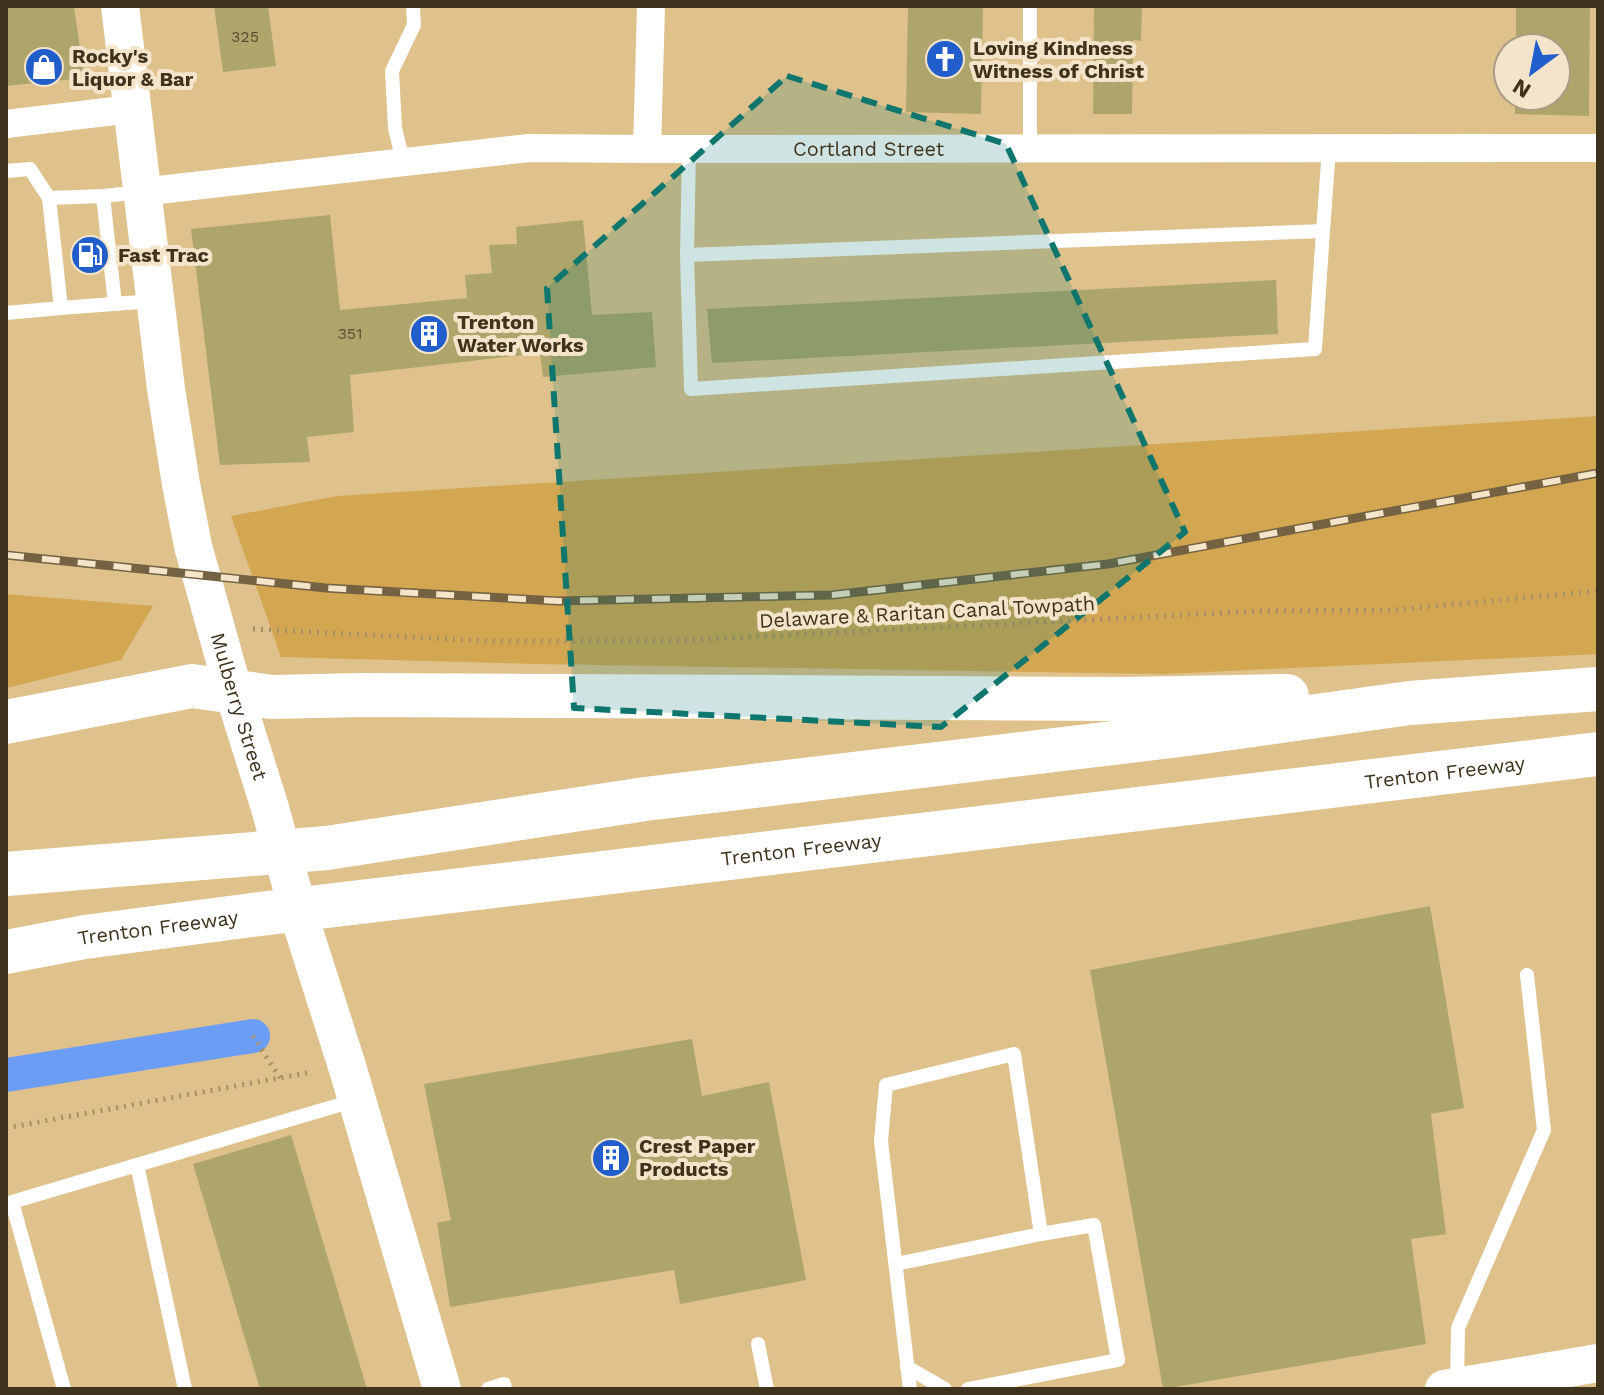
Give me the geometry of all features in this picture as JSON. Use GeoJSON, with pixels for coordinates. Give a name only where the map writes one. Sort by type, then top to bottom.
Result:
{"type":"FeatureCollection","features":[{"type":"Feature","properties":{"kind":"highway"},"geometry":{"type":"LineString","coordinates":[[6,722],[192,686],[272,697],[1125,699],[1596,689]]}},
{"type":"Feature","properties":{"kind":"highway"},"geometry":{"type":"LineString","coordinates":[[6,874],[327,848],[645,799],[1188,734],[1410,703],[1596,689]]}},
{"type":"Feature","properties":{"kind":"highway","name":"Trenton Freeway"},"geometry":{"type":"LineString","coordinates":[[6,952],[85,937],[252,915],[1598,754]]}},
{"type":"Feature","properties":{"kind":"highway"},"geometry":{"type":"LineString","coordinates":[[6,937],[85,937]]}},
{"type":"Feature","properties":{"kind":"street","name":"Mulberry Street"},"geometry":{"type":"LineString","coordinates":[[120,6],[155,301],[193,546],[303,928],[442,1389]]}},
{"type":"Feature","properties":{"kind":"street"},"geometry":{"type":"LineString","coordinates":[[647,149],[651,6]]}},
{"type":"Feature","properties":{"kind":"street"},"geometry":{"type":"LineString","coordinates":[[6,124],[131,109]]}},
{"type":"Feature","properties":{"kind":"street","name":"Cortland Street"},"geometry":{"type":"LineString","coordinates":[[141,192],[529,148],[1598,148]]}},
{"type":"Feature","properties":{"kind":"street"},"geometry":{"type":"LineString","coordinates":[[1450,1388],[1598,1363]]}},
{"type":"Feature","properties":{"kind":"lane"},"geometry":{"type":"LineString","coordinates":[[403,161],[395,128],[392,71],[414,25],[413,6]]}},
{"type":"Feature","properties":{"kind":"lane"},"geometry":{"type":"LineString","coordinates":[[1030,6],[1030,149]]}},
{"type":"Feature","properties":{"kind":"lane"},"geometry":{"type":"LineString","coordinates":[[689,149],[687,255],[691,389],[1315,349],[1329,149]]}},
{"type":"Feature","properties":{"kind":"lane"},"geometry":{"type":"LineString","coordinates":[[6,171],[30,169],[49,198],[61,308]]}},
{"type":"Feature","properties":{"kind":"lane"},"geometry":{"type":"LineString","coordinates":[[49,198],[141,192]]}},
{"type":"Feature","properties":{"kind":"lane"},"geometry":{"type":"LineString","coordinates":[[103,196],[115,304]]}},
{"type":"Feature","properties":{"kind":"lane"},"geometry":{"type":"LineString","coordinates":[[687,255],[1323,231]]}},
{"type":"Feature","properties":{"kind":"lane"},"geometry":{"type":"LineString","coordinates":[[6,313],[155,301]]}},
{"type":"Feature","properties":{"kind":"lane"},"geometry":{"type":"LineString","coordinates":[[1450,1388],[1458,1328],[1544,1130],[1527,975]]}},
{"type":"Feature","properties":{"kind":"lane"},"geometry":{"type":"LineString","coordinates":[[910,1389],[881,1141],[886,1085],[1014,1054],[1041,1234]]}},
{"type":"Feature","properties":{"kind":"lane"},"geometry":{"type":"LineString","coordinates":[[64,1389],[12,1202],[357,1099]]}},
{"type":"Feature","properties":{"kind":"lane"},"geometry":{"type":"LineString","coordinates":[[137,1165],[185,1389]]}},
{"type":"Feature","properties":{"kind":"lane"},"geometry":{"type":"LineString","coordinates":[[896,1264],[1094,1225],[1118,1360],[968,1389]]}},
{"type":"Feature","properties":{"kind":"lane"},"geometry":{"type":"LineString","coordinates":[[758,1344],[767,1389]]}},
{"type":"Feature","properties":{"kind":"lane"},"geometry":{"type":"LineString","coordinates":[[907,1367],[945,1389]]}},
{"type":"Feature","properties":{"kind":"lane"},"geometry":{"type":"LineString","coordinates":[[488,1389],[504,1384],[505,1389]]}},
{"type":"Feature","properties":{"kind":"path","name":"Delaware & Raritan Canal Towpath"},"geometry":{"type":"LineString","coordinates":[[256,628],[487,641],[671,641],[1261,611],[1392,610],[1598,591]]}},
{"type":"Feature","properties":{"kind":"path"},"geometry":{"type":"LineString","coordinates":[[253,1036],[280,1078]]}},
{"type":"Feature","properties":{"kind":"path"},"geometry":{"type":"LineString","coordinates":[[6,1128],[314,1071]]}},
{"type":"Feature","properties":{"kind":"highlighted area"},"geometry":{"type":"Polygon","coordinates":[[[787,76],[1006,144],[1185,532],[941,727],[574,708],[547,288],[787,76]]]}},
{"type":"Feature","properties":{"kind":"shaded area"},"geometry":{"type":"Polygon","coordinates":[[[1598,416],[1598,654],[1164,674],[281,657],[231,516],[337,496],[1598,416]]]}},
{"type":"Feature","properties":{"kind":"shaded area"},"geometry":{"type":"Polygon","coordinates":[[[6,594],[153,606],[121,660],[6,688],[6,594]]]}},
{"type":"Feature","properties":{"kind":"building"},"geometry":{"type":"Polygon","coordinates":[[[74,6],[84,78],[6,86],[6,7],[74,6]]]}},
{"type":"Feature","properties":{"kind":"building"},"geometry":{"type":"Polygon","coordinates":[[[214,6],[268,6],[276,66],[223,72],[214,6]]]}},
{"type":"Feature","properties":{"kind":"building","name":"Loving Kindness Witness of Christ"},"geometry":{"type":"Polygon","coordinates":[[[908,6],[983,6],[981,114],[906,112],[908,6]]]}},
{"type":"Feature","properties":{"kind":"building"},"geometry":{"type":"Polygon","coordinates":[[[1094,6],[1142,6],[1141,41],[1133,40],[1132,114],[1093,114],[1094,6]]]}},
{"type":"Feature","properties":{"kind":"building"},"geometry":{"type":"Polygon","coordinates":[[[1516,6],[1590,6],[1589,116],[1515,114],[1572,112],[1572,32],[1516,32],[1516,6]]]}},
{"type":"Feature","properties":{"kind":"building","name":"Trenton Water Works"},"geometry":{"type":"Polygon","coordinates":[[[330,215],[340,310],[467,298],[465,275],[492,273],[489,245],[517,244],[516,227],[583,220],[592,315],[652,312],[656,367],[543,377],[540,353],[350,375],[354,432],[307,437],[310,462],[220,465],[191,229],[330,215]]]}},
{"type":"Feature","properties":{"kind":"building"},"geometry":{"type":"Polygon","coordinates":[[[1276,280],[1278,334],[712,363],[707,309],[1276,280]]]}},
{"type":"Feature","properties":{"kind":"building"},"geometry":{"type":"Polygon","coordinates":[[[1430,906],[1464,1108],[1431,1114],[1446,1234],[1411,1239],[1426,1344],[1163,1389],[1090,970],[1430,906]]]}},
{"type":"Feature","properties":{"kind":"building","name":"Crest Paper Products"},"geometry":{"type":"Polygon","coordinates":[[[692,1039],[702,1096],[769,1082],[806,1280],[680,1304],[674,1270],[450,1307],[437,1223],[451,1220],[424,1084],[692,1039]]]}},
{"type":"Feature","properties":{"kind":"building"},"geometry":{"type":"Polygon","coordinates":[[[291,1135],[367,1389],[260,1389],[193,1164],[291,1135]]]}},
{"type":"Feature","properties":{"kind":"waterway"},"geometry":{"type":"LineString","coordinates":[[6,1075],[253,1036]]}},
{"type":"Feature","properties":{"kind":"railway"},"geometry":{"type":"LineString","coordinates":[[6,555],[326,588],[558,601],[832,595],[1108,564],[1598,473]]}},
{"type":"Feature","properties":{"kind":"place","name":"Loving Kindness Witness of Christ"},"geometry":{"type":"Point","coordinates":[945,59]}},
{"type":"Feature","properties":{"kind":"place","name":"Rocky's Liquor & Bar"},"geometry":{"type":"Point","coordinates":[44,67]}},
{"type":"Feature","properties":{"kind":"place","name":"Fast Trac"},"geometry":{"type":"Point","coordinates":[90,255]}},
{"type":"Feature","properties":{"kind":"place","name":"Trenton Water Works"},"geometry":{"type":"Point","coordinates":[429,334]}},
{"type":"Feature","properties":{"kind":"place","name":"Crest Paper Products"},"geometry":{"type":"Point","coordinates":[611,1158]}}]}
